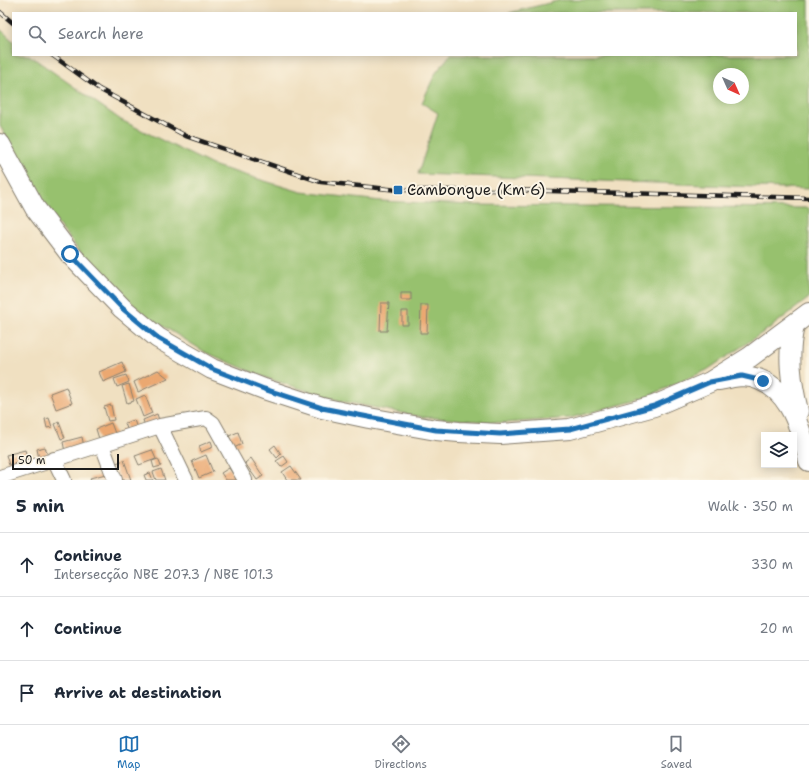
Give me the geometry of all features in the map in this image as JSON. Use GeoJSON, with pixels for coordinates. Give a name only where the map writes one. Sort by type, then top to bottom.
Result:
{"type":"FeatureCollection","features":[{"type":"Feature","properties":{"kind":"street"},"geometry":{"type":"LineString","coordinates":[[0,144],[35,208],[70,254],[122,308],[158,338],[212,369],[264,389],[322,408],[377,420],[436,430],[500,434],[570,429],[654,406],[710,382],[750,357],[794,326],[809,313]]}},
{"type":"Feature","properties":{"kind":"street"},"geometry":{"type":"LineString","coordinates":[[794,326],[790,342],[792,388],[809,461]]}},
{"type":"Feature","properties":{"kind":"street"},"geometry":{"type":"LineString","coordinates":[[710,382],[742,376],[763,381],[781,392],[802,431]]}},
{"type":"Feature","properties":{"kind":"street"},"geometry":{"type":"LineString","coordinates":[[0,477],[160,426],[208,418],[214,423],[246,480]]}},
{"type":"Feature","properties":{"kind":"street"},"geometry":{"type":"LineString","coordinates":[[160,426],[186,480]]}},
{"type":"Feature","properties":{"kind":"street"},"geometry":{"type":"LineString","coordinates":[[102,445],[115,480]]}},
{"type":"Feature","properties":{"kind":"street"},"geometry":{"type":"LineString","coordinates":[[54,459],[64,480]]}},
{"type":"Feature","properties":{"kind":"green space"},"geometry":{"type":"Polygon","coordinates":[[[561,0],[809,0],[809,189],[418,174],[438,113],[422,103],[435,74],[449,56],[797,56],[797,12],[513,12],[561,0]]]}},
{"type":"Feature","properties":{"kind":"green space"},"geometry":{"type":"Polygon","coordinates":[[[0,29],[12,40],[12,56],[30,56],[121,120],[212,165],[301,192],[381,201],[473,205],[809,208],[809,298],[771,327],[707,370],[642,399],[570,418],[505,423],[422,417],[341,401],[266,378],[205,352],[145,315],[89,263],[48,212],[0,126],[0,29]]]}},
{"type":"Feature","properties":{"kind":"building"},"geometry":{"type":"Polygon","coordinates":[[[401,293],[411,293],[411,300],[401,300],[401,293]]]}},
{"type":"Feature","properties":{"kind":"building"},"geometry":{"type":"Polygon","coordinates":[[[381,303],[389,303],[387,331],[380,331],[381,303]]]}},
{"type":"Feature","properties":{"kind":"building"},"geometry":{"type":"Polygon","coordinates":[[[421,305],[428,305],[427,333],[420,333],[421,305]]]}},
{"type":"Feature","properties":{"kind":"building"},"geometry":{"type":"Polygon","coordinates":[[[402,311],[408,311],[408,325],[402,325],[402,311]]]}},
{"type":"Feature","properties":{"kind":"building"},"geometry":{"type":"Polygon","coordinates":[[[122,362],[126,372],[103,382],[99,372],[122,362]]]}},
{"type":"Feature","properties":{"kind":"building"},"geometry":{"type":"Polygon","coordinates":[[[158,370],[168,378],[138,392],[134,382],[158,370]]]}},
{"type":"Feature","properties":{"kind":"building"},"geometry":{"type":"Polygon","coordinates":[[[126,375],[129,382],[117,387],[114,379],[126,375]]]}},
{"type":"Feature","properties":{"kind":"building"},"geometry":{"type":"Polygon","coordinates":[[[129,384],[134,401],[127,403],[122,386],[129,384]]]}},
{"type":"Feature","properties":{"kind":"building"},"geometry":{"type":"Polygon","coordinates":[[[66,387],[72,403],[56,409],[50,393],[66,387]]]}},
{"type":"Feature","properties":{"kind":"building"},"geometry":{"type":"Polygon","coordinates":[[[145,395],[152,413],[143,417],[136,399],[145,395]]]}},
{"type":"Feature","properties":{"kind":"building"},"geometry":{"type":"Polygon","coordinates":[[[111,405],[114,420],[108,421],[104,407],[111,405]]]}},
{"type":"Feature","properties":{"kind":"building"},"geometry":{"type":"Polygon","coordinates":[[[157,414],[160,423],[146,429],[143,420],[157,414]]]}},
{"type":"Feature","properties":{"kind":"building"},"geometry":{"type":"Polygon","coordinates":[[[49,418],[52,427],[47,428],[45,419],[49,418]]]}},
{"type":"Feature","properties":{"kind":"building"},"geometry":{"type":"Polygon","coordinates":[[[134,420],[138,431],[121,436],[120,431],[127,429],[125,423],[134,420]]]}},
{"type":"Feature","properties":{"kind":"building"},"geometry":{"type":"Polygon","coordinates":[[[59,422],[65,438],[61,439],[55,424],[59,422]]]}},
{"type":"Feature","properties":{"kind":"building"},"geometry":{"type":"Polygon","coordinates":[[[111,423],[116,436],[100,442],[96,429],[111,423]]]}},
{"type":"Feature","properties":{"kind":"building"},"geometry":{"type":"Polygon","coordinates":[[[238,432],[242,444],[234,448],[229,436],[238,432]]]}},
{"type":"Feature","properties":{"kind":"building"},"geometry":{"type":"Polygon","coordinates":[[[82,437],[84,447],[65,452],[63,442],[82,437]]]}},
{"type":"Feature","properties":{"kind":"building"},"geometry":{"type":"Polygon","coordinates":[[[211,441],[213,447],[201,452],[199,446],[211,441]]]}},
{"type":"Feature","properties":{"kind":"building"},"geometry":{"type":"Polygon","coordinates":[[[275,445],[281,454],[277,458],[270,449],[275,445]]]}},
{"type":"Feature","properties":{"kind":"building"},"geometry":{"type":"Polygon","coordinates":[[[45,447],[48,456],[39,459],[37,449],[45,447]]]}},
{"type":"Feature","properties":{"kind":"building"},"geometry":{"type":"Polygon","coordinates":[[[25,450],[28,460],[9,465],[6,455],[25,450]]]}},
{"type":"Feature","properties":{"kind":"building"},"geometry":{"type":"Polygon","coordinates":[[[152,450],[156,459],[139,465],[135,456],[152,450]]]}},
{"type":"Feature","properties":{"kind":"building"},"geometry":{"type":"Polygon","coordinates":[[[206,455],[213,472],[199,478],[192,461],[206,455]]]}},
{"type":"Feature","properties":{"kind":"building"},"geometry":{"type":"Polygon","coordinates":[[[284,456],[288,462],[281,467],[276,461],[284,456]]]}},
{"type":"Feature","properties":{"kind":"building"},"geometry":{"type":"Polygon","coordinates":[[[251,458],[263,476],[257,480],[245,463],[251,458]]]}},
{"type":"Feature","properties":{"kind":"building"},"geometry":{"type":"Polygon","coordinates":[[[158,459],[161,466],[154,468],[152,461],[158,459]]]}},
{"type":"Feature","properties":{"kind":"building"},"geometry":{"type":"Polygon","coordinates":[[[124,460],[131,480],[120,480],[114,464],[124,460]]]}},
{"type":"Feature","properties":{"kind":"building"},"geometry":{"type":"Polygon","coordinates":[[[291,466],[301,480],[287,480],[282,472],[291,466]]]}},
{"type":"Feature","properties":{"kind":"building"},"geometry":{"type":"Polygon","coordinates":[[[229,468],[237,480],[226,480],[221,473],[229,468]]]}},
{"type":"Feature","properties":{"kind":"building"},"geometry":{"type":"Polygon","coordinates":[[[161,469],[165,480],[156,480],[153,472],[161,469]]]}},
{"type":"Feature","properties":{"kind":"building"},"geometry":{"type":"Polygon","coordinates":[[[150,473],[153,480],[146,480],[144,475],[150,473]]]}},
{"type":"Feature","properties":{"kind":"building"},"geometry":{"type":"Polygon","coordinates":[[[106,474],[108,480],[91,480],[90,478],[106,474]]]}},
{"type":"Feature","properties":{"kind":"railway"},"geometry":{"type":"LineString","coordinates":[[0,12],[12,22]]}},
{"type":"Feature","properties":{"kind":"railway"},"geometry":{"type":"LineString","coordinates":[[53,56],[99,89],[186,136],[321,182],[398,190],[514,190],[809,198]]}},
{"type":"Feature","properties":{"kind":"place","name":"Cambongue (Km 6)"},"geometry":{"type":"Point","coordinates":[398,190]}},
{"type":"Feature","properties":{"kind":"route"},"geometry":{"type":"LineString","coordinates":[[70,254],[122,308],[158,338],[212,369],[264,389],[322,408],[369,418],[436,430],[500,434],[570,429],[654,406],[710,382],[742,376],[763,381]]}}]}
